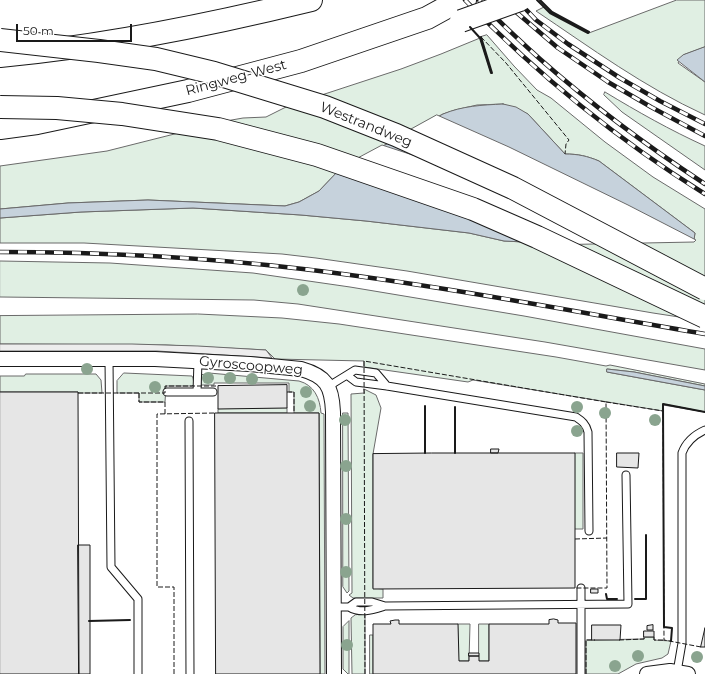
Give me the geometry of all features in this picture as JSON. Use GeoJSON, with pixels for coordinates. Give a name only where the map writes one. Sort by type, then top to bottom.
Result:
{"type":"FeatureCollection","features":[{"type":"Feature","properties":{"kind":"highway"},"geometry":{"type":"LineString","coordinates":[[274,9],[297,0]]}},
{"type":"Feature","properties":{"kind":"highway"},"geometry":{"type":"LineString","coordinates":[[0,56],[84,46],[171,31],[311,0]]}},
{"type":"Feature","properties":{"kind":"highway"},"geometry":{"type":"LineString","coordinates":[[457,10],[520,0]]}},
{"type":"Feature","properties":{"kind":"highway","name":"Ringweg-West"},"geometry":{"type":"LineString","coordinates":[[0,128],[37,123],[188,91],[300,61],[427,18],[457,10]]}},
{"type":"Feature","properties":{"kind":"highway","name":"Westrandweg"},"geometry":{"type":"LineString","coordinates":[[0,40],[156,59],[221,75],[325,108],[396,136],[513,188],[705,289]]}},
{"type":"Feature","properties":{"kind":"highway"},"geometry":{"type":"LineString","coordinates":[[0,107],[57,108],[122,114],[218,130],[318,155],[473,209],[537,236],[705,317]]}},
{"type":"Feature","properties":{"kind":"street","name":"Gyroscoopweg"},"geometry":{"type":"LineString","coordinates":[[0,359],[198,361],[301,369],[324,379],[329,386]]}},
{"type":"Feature","properties":{"kind":"street"},"geometry":{"type":"LineString","coordinates":[[329,386],[332,393],[333,412],[334,674]]}},
{"type":"Feature","properties":{"kind":"street"},"geometry":{"type":"LineString","coordinates":[[646,674],[664,671],[683,673]]}},
{"type":"Feature","properties":{"kind":"lane"},"geometry":{"type":"LineString","coordinates":[[109,359],[111,566],[138,599],[138,674]]}},
{"type":"Feature","properties":{"kind":"lane"},"geometry":{"type":"LineString","coordinates":[[197,392],[198,361]]}},
{"type":"Feature","properties":{"kind":"lane"},"geometry":{"type":"LineString","coordinates":[[329,386],[348,376],[355,370],[376,373],[387,386]]}},
{"type":"Feature","properties":{"kind":"lane"},"geometry":{"type":"LineString","coordinates":[[348,376],[356,382],[576,417],[584,423],[588,432],[589,532]]}},
{"type":"Feature","properties":{"kind":"lane"},"geometry":{"type":"LineString","coordinates":[[167,392],[213,392]]}},
{"type":"Feature","properties":{"kind":"lane"},"geometry":{"type":"LineString","coordinates":[[189,421],[190,674]]}},
{"type":"Feature","properties":{"kind":"lane"},"geometry":{"type":"LineString","coordinates":[[683,673],[682,453],[684,447],[692,437],[705,430]]}},
{"type":"Feature","properties":{"kind":"lane"},"geometry":{"type":"LineString","coordinates":[[334,607],[349,607],[356,611],[372,611],[385,606],[628,604],[626,476]]}},
{"type":"Feature","properties":{"kind":"lane"},"geometry":{"type":"LineString","coordinates":[[581,588],[581,674]]}},
{"type":"Feature","properties":{"kind":"green space"},"geometry":{"type":"Polygon","coordinates":[[[677,0],[705,0],[705,47],[683,55],[678,63],[705,82],[705,115],[639,80],[536,11],[544,7],[551,14],[552,13],[588,33],[677,0]]]}},
{"type":"Feature","properties":{"kind":"green space"},"geometry":{"type":"Polygon","coordinates":[[[487,35],[537,90],[551,98],[605,142],[653,177],[705,209],[705,321],[407,271],[282,254],[84,243],[0,243],[0,218],[81,212],[193,208],[366,221],[469,233],[504,241],[544,243],[694,239],[695,233],[599,161],[574,154],[565,154],[528,114],[503,104],[477,105],[443,114],[340,169],[319,191],[299,202],[285,206],[148,200],[68,203],[0,209],[0,166],[107,151],[226,121],[243,118],[266,117],[288,106],[401,69],[480,38],[491,73],[481,37],[487,35]]]}},
{"type":"Feature","properties":{"kind":"green space"},"geometry":{"type":"Polygon","coordinates":[[[605,92],[679,134],[705,146],[705,170],[622,112],[604,95],[605,92]]]}},
{"type":"Feature","properties":{"kind":"green space"},"geometry":{"type":"Polygon","coordinates":[[[0,261],[110,263],[253,273],[350,287],[524,316],[705,349],[705,370],[545,342],[298,304],[254,300],[0,297],[0,261]]]}},
{"type":"Feature","properties":{"kind":"green space"},"geometry":{"type":"Polygon","coordinates":[[[198,314],[282,318],[339,324],[606,366],[610,365],[705,384],[705,386],[634,372],[607,369],[607,372],[705,390],[705,412],[663,405],[663,411],[473,380],[468,382],[364,367],[364,361],[275,359],[266,350],[166,345],[0,344],[0,316],[198,314]]]}},
{"type":"Feature","properties":{"kind":"green space"},"geometry":{"type":"Polygon","coordinates":[[[124,373],[192,376],[194,384],[192,386],[166,386],[165,402],[139,402],[139,393],[117,393],[117,381],[124,373]]]}},
{"type":"Feature","properties":{"kind":"green space"},"geometry":{"type":"Polygon","coordinates":[[[209,373],[299,381],[309,386],[318,397],[321,413],[324,414],[325,674],[320,674],[319,413],[294,413],[294,392],[289,392],[289,383],[214,383],[214,385],[201,385],[201,376],[209,373]]]}},
{"type":"Feature","properties":{"kind":"green space"},"geometry":{"type":"Polygon","coordinates":[[[26,374],[96,374],[101,380],[102,393],[0,392],[0,376],[24,376],[26,374]]]}},
{"type":"Feature","properties":{"kind":"green space"},"geometry":{"type":"Polygon","coordinates":[[[364,389],[376,395],[381,408],[373,454],[373,588],[383,589],[383,598],[353,598],[349,595],[352,593],[351,394],[364,393],[364,389]]]}},
{"type":"Feature","properties":{"kind":"green space"},"geometry":{"type":"Polygon","coordinates":[[[287,408],[287,413],[218,413],[218,409],[287,408]]]}},
{"type":"Feature","properties":{"kind":"green space"},"geometry":{"type":"Polygon","coordinates":[[[343,413],[348,413],[349,591],[347,593],[343,587],[343,413]]]}},
{"type":"Feature","properties":{"kind":"green space"},"geometry":{"type":"Polygon","coordinates":[[[575,453],[583,453],[583,529],[575,529],[575,453]]]}},
{"type":"Feature","properties":{"kind":"green space"},"geometry":{"type":"Polygon","coordinates":[[[365,614],[365,674],[352,674],[351,618],[355,615],[365,614]]]}},
{"type":"Feature","properties":{"kind":"green space"},"geometry":{"type":"Polygon","coordinates":[[[349,621],[348,674],[343,669],[343,627],[349,621]]]}},
{"type":"Feature","properties":{"kind":"green space"},"geometry":{"type":"Polygon","coordinates":[[[458,624],[470,624],[469,661],[459,661],[458,624]]]}},
{"type":"Feature","properties":{"kind":"green space"},"geometry":{"type":"Polygon","coordinates":[[[479,624],[489,624],[489,661],[479,661],[479,624]]]}},
{"type":"Feature","properties":{"kind":"green space"},"geometry":{"type":"Polygon","coordinates":[[[370,635],[373,635],[373,674],[370,674],[370,635]]]}},
{"type":"Feature","properties":{"kind":"green space"},"geometry":{"type":"Polygon","coordinates":[[[644,637],[654,637],[654,640],[671,641],[668,654],[662,658],[636,664],[618,674],[586,674],[586,640],[644,639],[644,637]]]}},
{"type":"Feature","properties":{"kind":"shaded area"},"geometry":{"type":"Polygon","coordinates":[[[705,47],[705,82],[677,60],[683,55],[705,47]]]}},
{"type":"Feature","properties":{"kind":"shaded area"},"geometry":{"type":"Polygon","coordinates":[[[503,104],[516,107],[528,114],[565,154],[574,154],[599,161],[695,233],[694,240],[544,243],[504,241],[469,233],[366,221],[193,208],[81,212],[0,218],[0,209],[68,203],[148,200],[285,206],[299,202],[319,191],[340,169],[443,114],[450,111],[480,105],[503,104]]]}},
{"type":"Feature","properties":{"kind":"shaded area"},"geometry":{"type":"Polygon","coordinates":[[[0,344],[132,344],[198,346],[266,350],[272,358],[157,351],[0,351],[0,344]]]}},
{"type":"Feature","properties":{"kind":"shaded area"},"geometry":{"type":"Polygon","coordinates":[[[607,369],[634,372],[705,386],[705,390],[607,372],[607,369]]]}},
{"type":"Feature","properties":{"kind":"pier"},"geometry":{"type":"Polygon","coordinates":[[[437,115],[509,147],[696,240],[694,242],[544,245],[339,168],[382,145],[428,160],[390,141],[437,115]]]}},
{"type":"Feature","properties":{"kind":"building"},"geometry":{"type":"Polygon","coordinates":[[[287,385],[287,408],[218,409],[218,386],[287,385]]]}},
{"type":"Feature","properties":{"kind":"building"},"geometry":{"type":"Polygon","coordinates":[[[0,392],[78,392],[79,674],[0,674],[0,392]]]}},
{"type":"Feature","properties":{"kind":"building"},"geometry":{"type":"Polygon","coordinates":[[[215,413],[319,413],[320,674],[216,674],[215,413]]]}},
{"type":"Feature","properties":{"kind":"building"},"geometry":{"type":"Polygon","coordinates":[[[491,449],[499,449],[498,453],[491,453],[491,449]]]}},
{"type":"Feature","properties":{"kind":"building"},"geometry":{"type":"Polygon","coordinates":[[[575,453],[575,588],[373,589],[373,454],[575,453]]]}},
{"type":"Feature","properties":{"kind":"building"},"geometry":{"type":"Polygon","coordinates":[[[617,453],[639,453],[638,468],[617,467],[617,453]]]}},
{"type":"Feature","properties":{"kind":"building"},"geometry":{"type":"Polygon","coordinates":[[[78,545],[90,545],[90,674],[79,674],[78,545]]]}},
{"type":"Feature","properties":{"kind":"building"},"geometry":{"type":"Polygon","coordinates":[[[591,589],[598,589],[598,593],[591,593],[591,589]]]}},
{"type":"Feature","properties":{"kind":"building"},"geometry":{"type":"Polygon","coordinates":[[[399,620],[399,624],[458,624],[459,661],[469,661],[469,656],[479,656],[479,661],[489,661],[489,624],[549,624],[549,620],[558,620],[558,623],[576,623],[576,674],[373,674],[373,624],[391,624],[390,621],[399,620]]]}},
{"type":"Feature","properties":{"kind":"building"},"geometry":{"type":"Polygon","coordinates":[[[592,625],[621,625],[620,640],[592,640],[592,625]]]}},
{"type":"Feature","properties":{"kind":"building"},"geometry":{"type":"Polygon","coordinates":[[[653,625],[653,630],[647,630],[647,626],[653,625]]]}},
{"type":"Feature","properties":{"kind":"building"},"geometry":{"type":"Polygon","coordinates":[[[705,628],[705,647],[701,647],[705,628]]]}},
{"type":"Feature","properties":{"kind":"building"},"geometry":{"type":"Polygon","coordinates":[[[644,631],[654,631],[654,637],[644,637],[644,631]]]}},
{"type":"Feature","properties":{"kind":"building"},"geometry":{"type":"Polygon","coordinates":[[[469,653],[479,653],[479,656],[469,656],[469,653]]]}},
{"type":"Feature","properties":{"kind":"railway"},"geometry":{"type":"LineString","coordinates":[[465,0],[521,54],[579,104],[641,151],[705,194]]}},
{"type":"Feature","properties":{"kind":"railway"},"geometry":{"type":"LineString","coordinates":[[479,0],[524,45],[580,93],[641,140],[705,184]]}},
{"type":"Feature","properties":{"kind":"railway"},"geometry":{"type":"LineString","coordinates":[[502,0],[558,48],[608,82],[705,136]]}},
{"type":"Feature","properties":{"kind":"railway"},"geometry":{"type":"LineString","coordinates":[[517,0],[536,20],[568,44],[620,78],[705,124]]}},
{"type":"Feature","properties":{"kind":"railway"},"geometry":{"type":"LineString","coordinates":[[0,252],[152,256],[227,261],[303,269],[354,275],[454,291],[705,334]]}},
{"type":"Feature","properties":{"kind":"fence"},"geometry":{"type":"LineString","coordinates":[[481,37],[506,63],[569,140],[566,144],[565,154]]}},
{"type":"Feature","properties":{"kind":"fence"},"geometry":{"type":"LineString","coordinates":[[365,674],[364,361],[606,402],[607,588],[575,588]]}},
{"type":"Feature","properties":{"kind":"fence"},"geometry":{"type":"LineString","coordinates":[[78,393],[165,393],[165,386],[218,386]]}},
{"type":"Feature","properties":{"kind":"fence"},"geometry":{"type":"LineString","coordinates":[[287,392],[294,392],[294,413]]}},
{"type":"Feature","properties":{"kind":"fence"},"geometry":{"type":"LineString","coordinates":[[139,393],[139,402],[165,402],[165,414]]}},
{"type":"Feature","properties":{"kind":"fence"},"geometry":{"type":"LineString","coordinates":[[606,402],[663,411]]}},
{"type":"Feature","properties":{"kind":"fence"},"geometry":{"type":"LineString","coordinates":[[701,647],[664,640],[663,404],[705,412]]}},
{"type":"Feature","properties":{"kind":"fence"},"geometry":{"type":"LineString","coordinates":[[174,674],[174,587],[157,587],[157,414],[215,413]]}},
{"type":"Feature","properties":{"kind":"fence"},"geometry":{"type":"LineString","coordinates":[[575,539],[607,538]]}},
{"type":"Feature","properties":{"kind":"fence"},"geometry":{"type":"LineString","coordinates":[[619,640],[644,639],[644,637]]}},
{"type":"Feature","properties":{"kind":"fence"},"geometry":{"type":"LineString","coordinates":[[654,637],[654,640],[664,640]]}},
{"type":"Feature","properties":{"kind":"fence"},"geometry":{"type":"LineString","coordinates":[[586,674],[586,640],[595,640]]}},
{"type":"Feature","properties":{"kind":"wall"},"geometry":{"type":"LineString","coordinates":[[537,0],[550,13],[552,12],[540,0]]}},
{"type":"Feature","properties":{"kind":"wall"},"geometry":{"type":"LineString","coordinates":[[552,12],[589,32],[588,33],[550,13],[552,12]]}},
{"type":"Feature","properties":{"kind":"wall"},"geometry":{"type":"LineString","coordinates":[[470,27],[480,38],[481,37]]}},
{"type":"Feature","properties":{"kind":"wall"},"geometry":{"type":"LineString","coordinates":[[481,37],[492,73],[480,38],[481,37]]}},
{"type":"Feature","properties":{"kind":"wall"},"geometry":{"type":"LineString","coordinates":[[671,641],[672,628],[664,627],[663,404],[705,412]]}},
{"type":"Feature","properties":{"kind":"wall"},"geometry":{"type":"LineString","coordinates":[[425,406],[425,453]]}},
{"type":"Feature","properties":{"kind":"wall"},"geometry":{"type":"LineString","coordinates":[[455,407],[455,453]]}},
{"type":"Feature","properties":{"kind":"wall"},"geometry":{"type":"LineString","coordinates":[[635,599],[646,599],[646,535]]}},
{"type":"Feature","properties":{"kind":"wall"},"geometry":{"type":"LineString","coordinates":[[606,594],[607,599],[617,599]]}},
{"type":"Feature","properties":{"kind":"wall"},"geometry":{"type":"LineString","coordinates":[[89,621],[130,620]]}}]}
